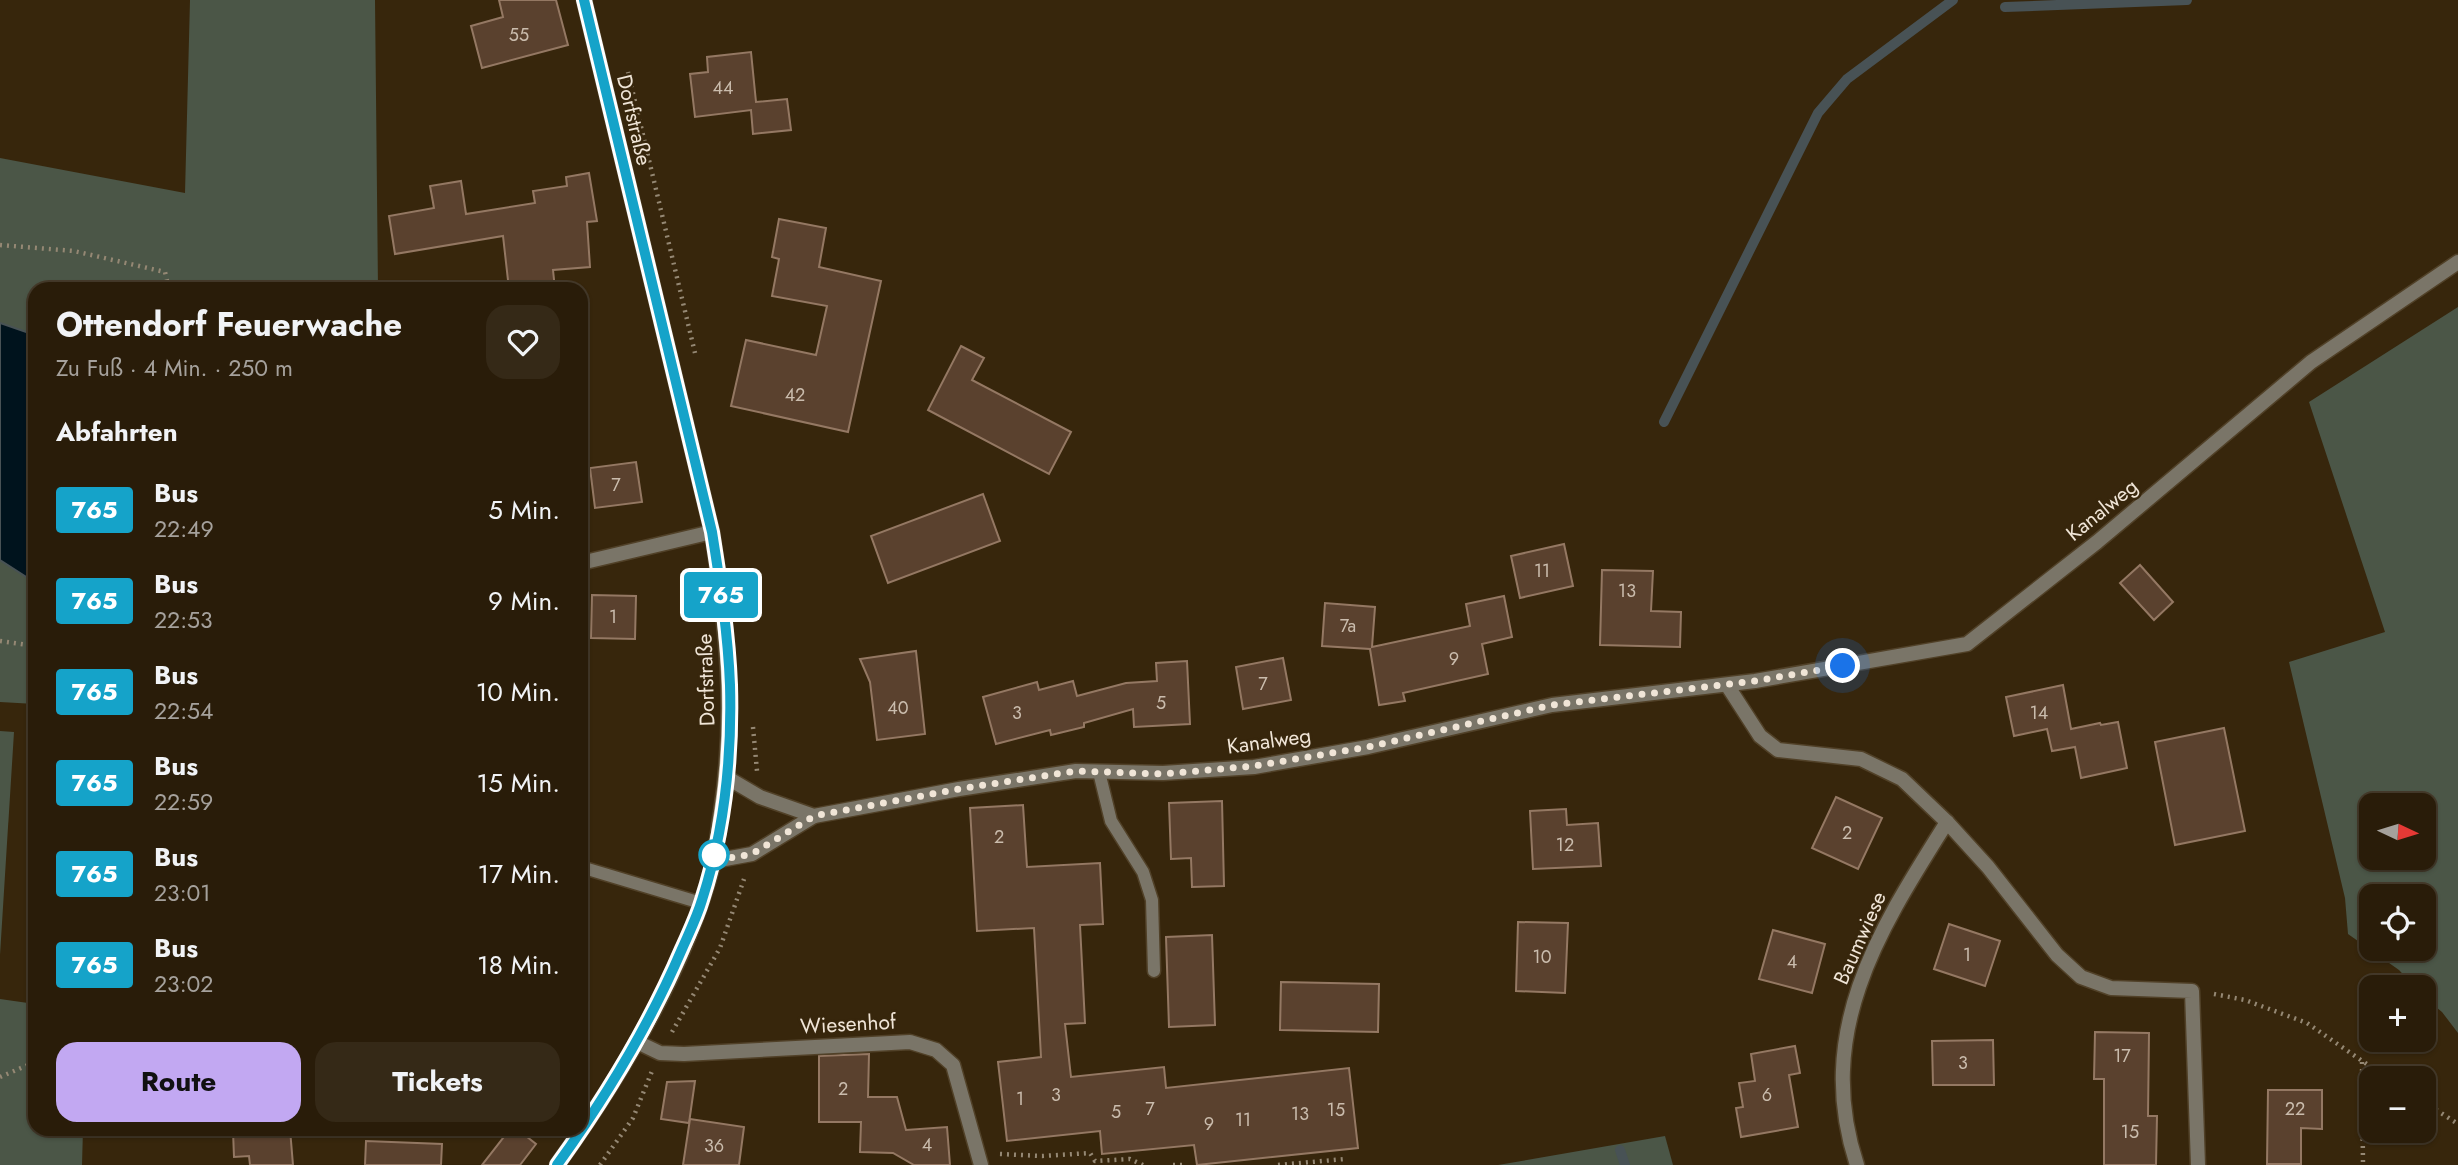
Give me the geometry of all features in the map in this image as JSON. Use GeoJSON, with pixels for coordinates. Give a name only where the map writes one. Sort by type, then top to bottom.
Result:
{"type":"FeatureCollection","features":[{"type":"Feature","properties":{"kind":"main road","name":"Dorfstraße"},"geometry":{"type":"LineString","coordinates":[[584,0],[712,532],[723,607],[730,685],[726,777],[713,861],[701,903],[672,972],[637,1042],[588,1122]]}},
{"type":"Feature","properties":{"kind":"main road","name":"Dorfstraße"},"geometry":{"type":"LineString","coordinates":[[557,1165],[578,1136]]}},
{"type":"Feature","properties":{"kind":"street","name":"Kanalweg"},"geometry":{"type":"LineString","coordinates":[[713,861],[752,854],[814,816],[986,785],[1076,771],[1163,774],[1254,766],[1368,747],[1552,705],[1727,685],[1966,644],[2097,542],[2311,362],[2458,262]]}},
{"type":"Feature","properties":{"kind":"street"},"geometry":{"type":"LineString","coordinates":[[588,561],[712,532]]}},
{"type":"Feature","properties":{"kind":"street"},"geometry":{"type":"LineString","coordinates":[[1727,685],[1760,736],[1779,750],[1861,760],[1902,779],[1947,822],[1988,867],[2057,955],[2081,977],[2111,988],[2192,991],[2197,1165]]}},
{"type":"Feature","properties":{"kind":"street"},"geometry":{"type":"LineString","coordinates":[[726,777],[760,796],[814,816]]}},
{"type":"Feature","properties":{"kind":"street","name":"Baumwiese"},"geometry":{"type":"LineString","coordinates":[[1857,1165],[1850,1143],[1842,1082],[1847,1030],[1863,971],[1897,902],[1947,822]]}},
{"type":"Feature","properties":{"kind":"street","name":"Wiesenhof"},"geometry":{"type":"LineString","coordinates":[[637,1042],[660,1053],[684,1055],[910,1042],[936,1050],[953,1065],[980,1158]]}},
{"type":"Feature","properties":{"kind":"lane"},"geometry":{"type":"LineString","coordinates":[[1099,772],[1111,821],[1143,873],[1152,900],[1154,971]]}},
{"type":"Feature","properties":{"kind":"lane"},"geometry":{"type":"LineString","coordinates":[[588,869],[701,903]]}},
{"type":"Feature","properties":{"kind":"path"},"geometry":{"type":"LineString","coordinates":[[0,245],[74,251],[165,272],[167,282]]}},
{"type":"Feature","properties":{"kind":"path"},"geometry":{"type":"LineString","coordinates":[[0,641],[28,645]]}},
{"type":"Feature","properties":{"kind":"path"},"geometry":{"type":"LineString","coordinates":[[2192,991],[2245,1000],[2306,1023],[2369,1066]]}},
{"type":"Feature","properties":{"kind":"path"},"geometry":{"type":"LineString","coordinates":[[2362,1061],[2363,1165]]}},
{"type":"Feature","properties":{"kind":"path"},"geometry":{"type":"LineString","coordinates":[[0,1077],[28,1065]]}},
{"type":"Feature","properties":{"kind":"path"},"geometry":{"type":"LineString","coordinates":[[2436,1110],[2458,1124]]}},
{"type":"Feature","properties":{"kind":"path"},"geometry":{"type":"LineString","coordinates":[[980,1158],[1090,1153],[1095,1161],[1130,1159],[1143,1165]]}},
{"type":"Feature","properties":{"kind":"path"},"geometry":{"type":"LineString","coordinates":[[1278,1165],[1345,1159]]}},
{"type":"Feature","properties":{"kind":"path"},"geometry":{"type":"LineString","coordinates":[[1173,1165],[1182,1165]]}},
{"type":"Feature","properties":{"kind":"green space"},"geometry":{"type":"Polygon","coordinates":[[[190,0],[375,0],[378,282],[28,282],[28,333],[0,323],[0,158],[185,193],[190,0]]]}},
{"type":"Feature","properties":{"kind":"green space"},"geometry":{"type":"Polygon","coordinates":[[[2458,307],[2458,1033],[2436,1007],[2436,975],[2404,975],[2386,961],[2436,961],[2436,884],[2359,884],[2359,942],[2348,934],[2345,898],[2289,662],[2385,632],[2309,402],[2458,307]]]}},
{"type":"Feature","properties":{"kind":"green space"},"geometry":{"type":"Polygon","coordinates":[[[0,560],[28,578],[28,704],[0,702],[0,560]]]}},
{"type":"Feature","properties":{"kind":"green space"},"geometry":{"type":"Polygon","coordinates":[[[0,731],[14,732],[0,955],[0,731]]]}},
{"type":"Feature","properties":{"kind":"green space"},"geometry":{"type":"Polygon","coordinates":[[[0,999],[28,1003],[28,1136],[83,1136],[82,1165],[0,1165],[0,999]]]}},
{"type":"Feature","properties":{"kind":"green space"},"geometry":{"type":"Polygon","coordinates":[[[1665,1136],[1673,1165],[1498,1165],[1665,1136]]]}},
{"type":"Feature","properties":{"kind":"water"},"geometry":{"type":"Polygon","coordinates":[[[0,323],[28,333],[28,578],[0,560],[0,323]]]}},
{"type":"Feature","properties":{"kind":"building"},"geometry":{"type":"Polygon","coordinates":[[[499,0],[556,0],[568,45],[482,68],[471,26],[503,17],[499,0]]]}},
{"type":"Feature","properties":{"kind":"building"},"geometry":{"type":"Polygon","coordinates":[[[751,52],[756,102],[787,99],[791,130],[753,134],[751,110],[695,117],[690,74],[708,72],[707,57],[751,52]]]}},
{"type":"Feature","properties":{"kind":"building"},"geometry":{"type":"Polygon","coordinates":[[[589,173],[597,221],[587,222],[590,267],[553,270],[554,282],[508,282],[503,236],[395,254],[389,216],[434,208],[430,186],[461,181],[466,214],[535,203],[533,191],[567,186],[566,177],[589,173]]]}},
{"type":"Feature","properties":{"kind":"building"},"geometry":{"type":"Polygon","coordinates":[[[779,219],[826,228],[819,267],[881,281],[848,432],[731,406],[746,340],[816,355],[827,306],[772,296],[779,259],[772,257],[779,219]]]}},
{"type":"Feature","properties":{"kind":"building"},"geometry":{"type":"Polygon","coordinates":[[[961,346],[984,358],[972,380],[1071,432],[1049,474],[928,410],[961,346]]]}},
{"type":"Feature","properties":{"kind":"building"},"geometry":{"type":"Polygon","coordinates":[[[636,462],[642,502],[595,508],[590,468],[636,462]]]}},
{"type":"Feature","properties":{"kind":"building"},"geometry":{"type":"Polygon","coordinates":[[[983,494],[1000,541],[888,583],[871,536],[983,494]]]}},
{"type":"Feature","properties":{"kind":"building"},"geometry":{"type":"Polygon","coordinates":[[[1564,544],[1573,586],[1520,598],[1511,556],[1564,544]]]}},
{"type":"Feature","properties":{"kind":"building"},"geometry":{"type":"Polygon","coordinates":[[[2140,565],[2173,602],[2154,620],[2120,583],[2140,565]]]}},
{"type":"Feature","properties":{"kind":"building"},"geometry":{"type":"Polygon","coordinates":[[[1602,570],[1653,571],[1651,611],[1681,612],[1680,647],[1600,645],[1602,570]]]}},
{"type":"Feature","properties":{"kind":"building"},"geometry":{"type":"Polygon","coordinates":[[[592,595],[636,596],[635,639],[591,638],[592,595]]]}},
{"type":"Feature","properties":{"kind":"building"},"geometry":{"type":"Polygon","coordinates":[[[1504,596],[1512,637],[1482,644],[1488,674],[1403,693],[1405,701],[1379,705],[1370,649],[1322,646],[1325,603],[1375,607],[1372,647],[1470,626],[1466,604],[1504,596]]]}},
{"type":"Feature","properties":{"kind":"building"},"geometry":{"type":"Polygon","coordinates":[[[916,651],[925,734],[877,740],[870,682],[860,659],[916,651]]]}},
{"type":"Feature","properties":{"kind":"building"},"geometry":{"type":"Polygon","coordinates":[[[1283,658],[1291,700],[1243,709],[1236,667],[1283,658]]]}},
{"type":"Feature","properties":{"kind":"building"},"geometry":{"type":"Polygon","coordinates":[[[1187,661],[1190,724],[1134,727],[1133,709],[1084,723],[1084,727],[1051,735],[1050,730],[996,744],[983,697],[1037,682],[1039,690],[1073,681],[1077,696],[1126,683],[1157,681],[1156,663],[1187,661]]]}},
{"type":"Feature","properties":{"kind":"building"},"geometry":{"type":"Polygon","coordinates":[[[2063,685],[2071,729],[2118,722],[2127,768],[2081,778],[2075,747],[2052,751],[2047,729],[2014,736],[2006,697],[2063,685]]]}},
{"type":"Feature","properties":{"kind":"building"},"geometry":{"type":"Polygon","coordinates":[[[2224,728],[2245,831],[2175,845],[2155,742],[2224,728]]]}},
{"type":"Feature","properties":{"kind":"building"},"geometry":{"type":"Polygon","coordinates":[[[1836,797],[1882,818],[1858,869],[1812,848],[1836,797]]]}},
{"type":"Feature","properties":{"kind":"building"},"geometry":{"type":"Polygon","coordinates":[[[1222,801],[1224,886],[1192,887],[1191,858],[1171,859],[1169,803],[1222,801]]]}},
{"type":"Feature","properties":{"kind":"building"},"geometry":{"type":"Polygon","coordinates":[[[1023,805],[1027,867],[1100,863],[1103,924],[1080,925],[1085,1023],[1065,1024],[1071,1077],[1164,1067],[1166,1088],[1349,1068],[1358,1148],[1197,1165],[1194,1145],[1102,1154],[1100,1131],[1007,1141],[998,1062],[1041,1057],[1034,928],[977,931],[970,808],[1023,805]]]}},
{"type":"Feature","properties":{"kind":"building"},"geometry":{"type":"Polygon","coordinates":[[[1566,809],[1567,825],[1598,823],[1601,866],[1533,869],[1530,811],[1566,809]]]}},
{"type":"Feature","properties":{"kind":"building"},"geometry":{"type":"Polygon","coordinates":[[[1518,922],[1568,923],[1565,993],[1516,991],[1518,922]]]}},
{"type":"Feature","properties":{"kind":"building"},"geometry":{"type":"Polygon","coordinates":[[[1949,924],[2000,941],[1985,986],[1934,969],[1949,924]]]}},
{"type":"Feature","properties":{"kind":"building"},"geometry":{"type":"Polygon","coordinates":[[[1773,930],[1825,944],[1812,993],[1759,979],[1773,930]]]}},
{"type":"Feature","properties":{"kind":"building"},"geometry":{"type":"Polygon","coordinates":[[[1212,935],[1215,1025],[1169,1027],[1166,937],[1212,935]]]}},
{"type":"Feature","properties":{"kind":"building"},"geometry":{"type":"Polygon","coordinates":[[[1281,982],[1379,984],[1378,1032],[1280,1030],[1281,982]]]}},
{"type":"Feature","properties":{"kind":"building"},"geometry":{"type":"Polygon","coordinates":[[[2095,1032],[2149,1033],[2148,1116],[2157,1116],[2156,1165],[2104,1165],[2104,1079],[2094,1079],[2095,1032]]]}},
{"type":"Feature","properties":{"kind":"building"},"geometry":{"type":"Polygon","coordinates":[[[1993,1040],[1994,1085],[1933,1085],[1932,1041],[1993,1040]]]}},
{"type":"Feature","properties":{"kind":"building"},"geometry":{"type":"Polygon","coordinates":[[[1795,1046],[1800,1073],[1789,1075],[1798,1127],[1741,1137],[1736,1108],[1743,1107],[1739,1083],[1755,1081],[1751,1054],[1795,1046]]]}},
{"type":"Feature","properties":{"kind":"building"},"geometry":{"type":"Polygon","coordinates":[[[869,1054],[868,1097],[897,1097],[906,1130],[947,1127],[950,1165],[914,1165],[893,1153],[860,1152],[861,1122],[819,1122],[819,1056],[869,1054]]]}},
{"type":"Feature","properties":{"kind":"building"},"geometry":{"type":"Polygon","coordinates":[[[695,1081],[689,1123],[661,1119],[667,1082],[695,1081]]]}},
{"type":"Feature","properties":{"kind":"building"},"geometry":{"type":"Polygon","coordinates":[[[2268,1090],[2322,1090],[2322,1129],[2301,1128],[2301,1164],[2267,1164],[2268,1090]]]}},
{"type":"Feature","properties":{"kind":"building"},"geometry":{"type":"Polygon","coordinates":[[[690,1119],[744,1127],[739,1165],[683,1165],[690,1119]]]}},
{"type":"Feature","properties":{"kind":"building"},"geometry":{"type":"Polygon","coordinates":[[[233,1136],[291,1136],[293,1165],[250,1165],[249,1156],[234,1157],[233,1136]]]}},
{"type":"Feature","properties":{"kind":"building"},"geometry":{"type":"Polygon","coordinates":[[[505,1136],[526,1136],[536,1144],[520,1165],[482,1165],[505,1136]]]}},
{"type":"Feature","properties":{"kind":"building"},"geometry":{"type":"Polygon","coordinates":[[[366,1141],[442,1144],[441,1165],[365,1165],[366,1141]]]}},
{"type":"Feature","properties":{"kind":"waterway"},"geometry":{"type":"LineString","coordinates":[[1664,422],[1818,113],[1847,79],[1953,0]]}},
{"type":"Feature","properties":{"kind":"waterway"},"geometry":{"type":"LineString","coordinates":[[2005,7],[2187,0]]}},
{"type":"Feature","properties":{"kind":"waterway"},"geometry":{"type":"LineString","coordinates":[[1620,1150],[1625,1165]]}},
{"type":"Feature","properties":{"kind":"bus line","name":"765"},"geometry":{"type":"LineString","coordinates":[[584,0],[712,532],[730,677],[726,777],[713,861],[701,903],[672,972],[637,1042],[588,1122]]}},
{"type":"Feature","properties":{"kind":"bus line","name":"765"},"geometry":{"type":"LineString","coordinates":[[557,1165],[578,1136]]}},
{"type":"Feature","properties":{"kind":"route"},"geometry":{"type":"LineString","coordinates":[[714,855],[713,861],[752,854],[814,816],[959,789],[1076,771],[1163,774],[1254,766],[1368,747],[1552,705],[1755,681],[1843,666]]}}]}
